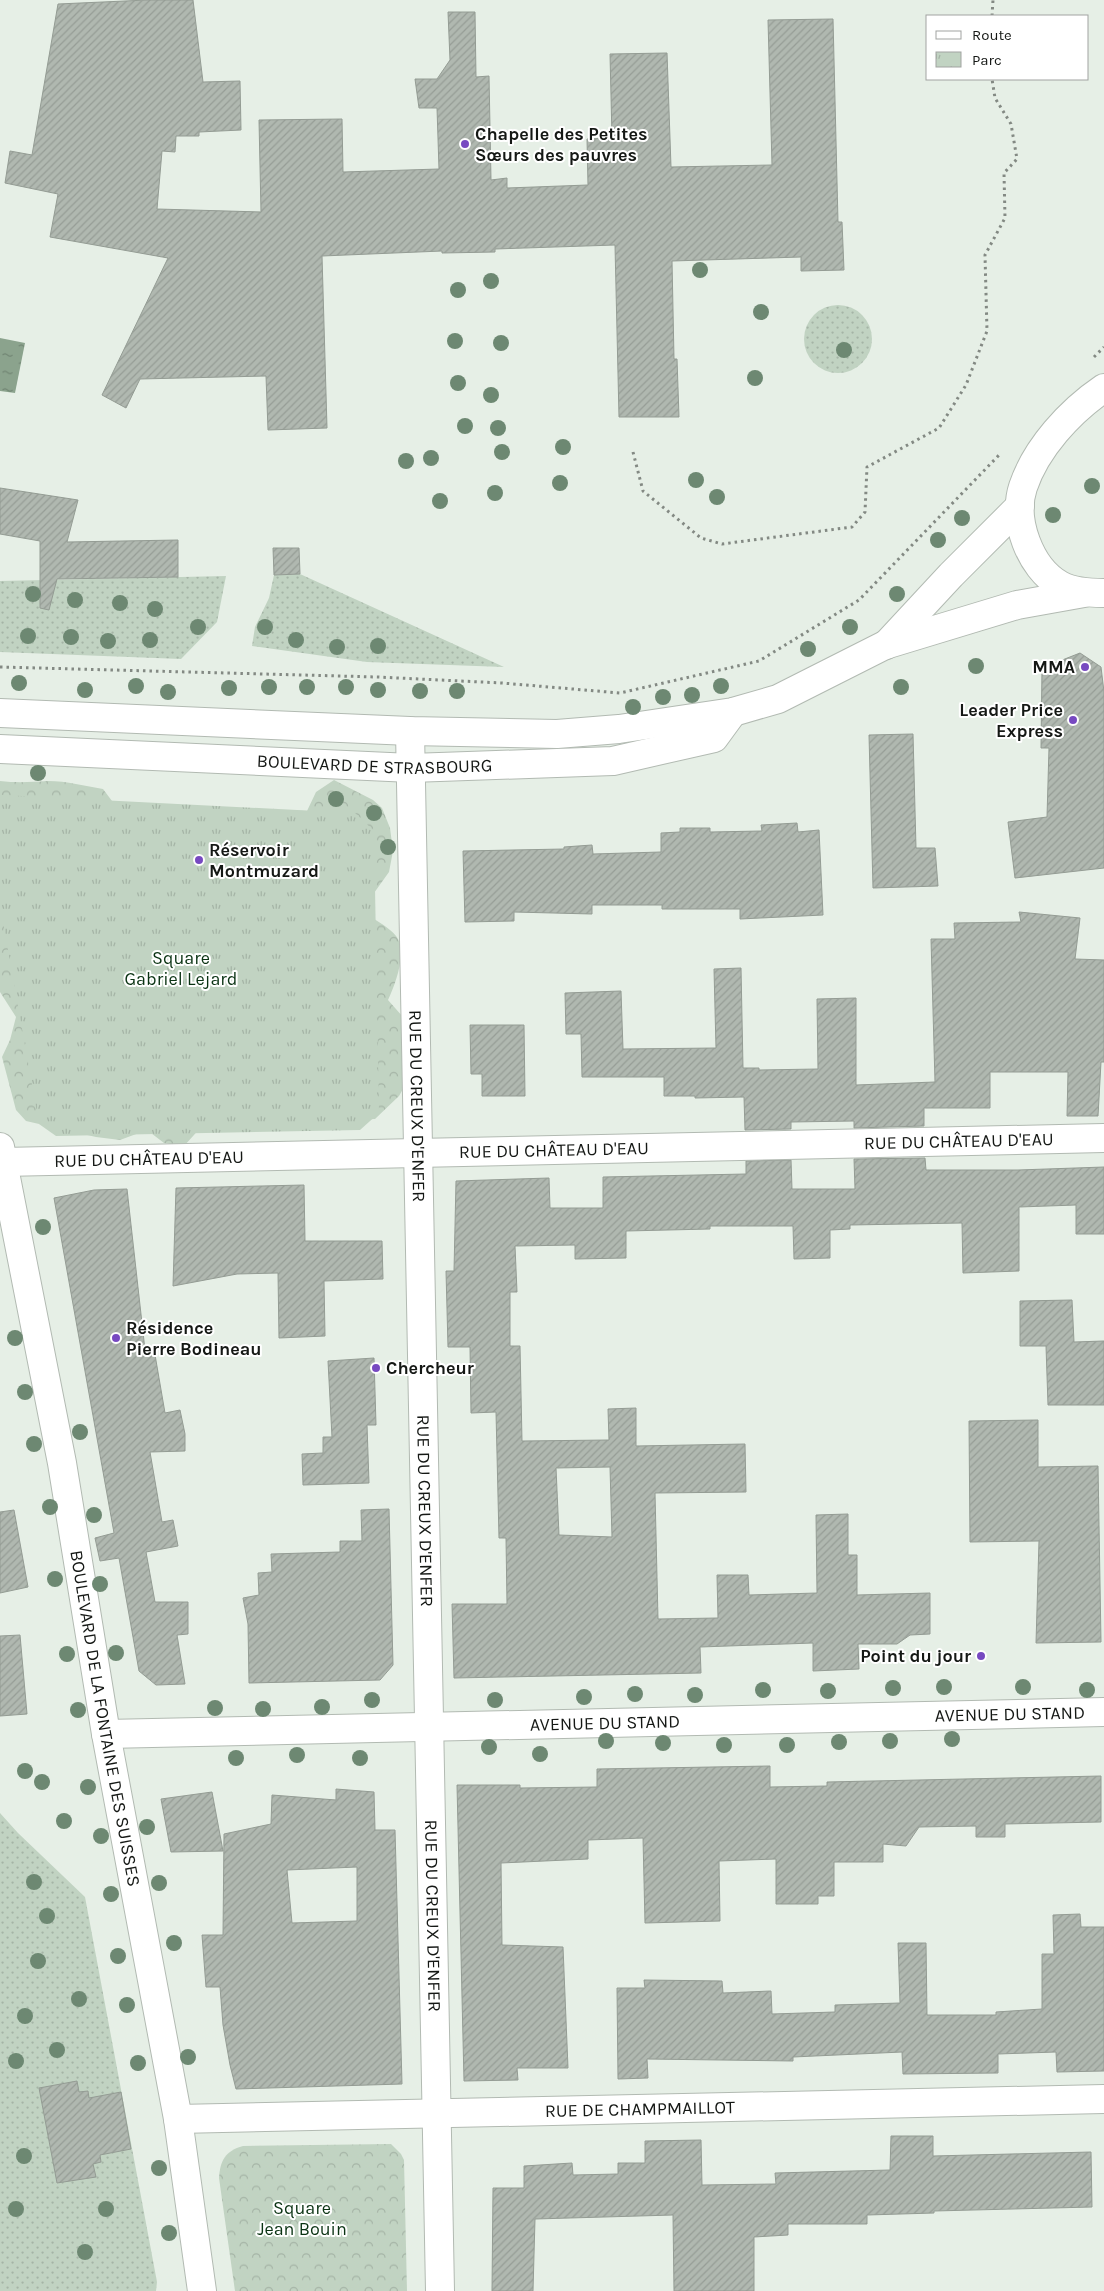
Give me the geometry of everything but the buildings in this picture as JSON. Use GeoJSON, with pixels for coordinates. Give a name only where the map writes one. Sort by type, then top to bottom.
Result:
{"type":"FeatureCollection","features":[{"type":"Feature","properties":{"kind":"street"},"geometry":{"type":"LineString","coordinates":[[1094,593],[1060,585],[1046,574],[1034,559],[1022,526],[1020,506],[1022,489],[1037,457],[1065,421],[1104,388]]}},
{"type":"Feature","properties":{"kind":"street"},"geometry":{"type":"LineString","coordinates":[[885,645],[1020,506]]}},
{"type":"Feature","properties":{"kind":"street"},"geometry":{"type":"LineString","coordinates":[[885,645],[1017,605],[1094,593]]}},
{"type":"Feature","properties":{"kind":"street","name":"BOULEVARD DE STRASBOURG"},"geometry":{"type":"LineString","coordinates":[[0,713],[410,731],[557,734],[619,729],[733,712],[778,699],[885,645]]}},
{"type":"Feature","properties":{"kind":"street","name":"BOULEVARD DE STRASBOURG"},"geometry":{"type":"LineString","coordinates":[[0,750],[411,768],[613,761],[714,738],[733,712]]}},
{"type":"Feature","properties":{"kind":"street","name":"RUE DU CREUX D'ENFER"},"geometry":{"type":"LineString","coordinates":[[410,731],[440,2291]]}},
{"type":"Feature","properties":{"kind":"street","name":"RUE DU CHÂTEAU D'EAU"},"geometry":{"type":"LineString","coordinates":[[2,1154],[418,1153],[1104,1138]]}},
{"type":"Feature","properties":{"kind":"street","name":"BOULEVARD DE LA FONTAINE DES SUISSES"},"geometry":{"type":"LineString","coordinates":[[2,1154],[62,1463],[106,1734],[178,2120],[202,2291]]}},
{"type":"Feature","properties":{"kind":"street","name":"AVENUE DU STAND"},"geometry":{"type":"LineString","coordinates":[[106,1734],[1104,1712]]}},
{"type":"Feature","properties":{"kind":"street","name":"RUE DE CHAMPMAILLOT"},"geometry":{"type":"LineString","coordinates":[[178,2120],[1104,2099]]}},
{"type":"Feature","properties":{"kind":"path"},"geometry":{"type":"LineString","coordinates":[[992,15],[993,0]]}},
{"type":"Feature","properties":{"kind":"path"},"geometry":{"type":"LineString","coordinates":[[634,452],[643,490],[701,538],[722,544],[852,527],[865,512],[866,467],[939,428],[966,385],[987,331],[986,255],[1005,218],[1004,173],[1017,159],[1011,124],[995,98],[992,80]]}},
{"type":"Feature","properties":{"kind":"path"},"geometry":{"type":"LineString","coordinates":[[1090,361],[1104,347]]}},
{"type":"Feature","properties":{"kind":"path"},"geometry":{"type":"LineString","coordinates":[[0,666],[502,683],[620,693],[759,661],[859,600],[1002,452]]}},
{"type":"Feature","properties":{"kind":"green space"},"geometry":{"type":"Polygon","coordinates":[[[838,305],[851,308],[862,315],[869,326],[872,339],[869,352],[862,363],[851,370],[838,373],[825,370],[814,363],[807,352],[804,339],[807,326],[814,315],[825,308],[838,305]]]}},
{"type":"Feature","properties":{"kind":"green space"},"geometry":{"type":"Polygon","coordinates":[[[300,574],[504,667],[367,662],[252,646],[255,627],[269,598],[274,575],[300,574]]]}},
{"type":"Feature","properties":{"kind":"green space"},"geometry":{"type":"Polygon","coordinates":[[[226,576],[217,622],[181,659],[0,652],[0,581],[226,576]]]}},
{"type":"Feature","properties":{"kind":"green space","name":"Square Gabriel Lejard"},"geometry":{"type":"Polygon","coordinates":[[[334,780],[373,800],[382,808],[390,828],[393,851],[389,872],[369,900],[368,915],[396,936],[401,950],[399,968],[388,1000],[403,1017],[411,1075],[399,1096],[375,1119],[203,1125],[184,1146],[164,1143],[147,1130],[120,1140],[96,1137],[26,1121],[16,1110],[2,1057],[10,1040],[16,1017],[0,992],[0,781],[55,781],[103,789],[115,805],[307,811],[316,792],[334,780]]]}},
{"type":"Feature","properties":{"kind":"green space","name":"Square Gabriel Lejard"},"geometry":{"type":"Polygon","coordinates":[[[2,795],[355,813],[374,831],[379,1113],[360,1130],[56,1136],[39,1124],[0,905],[0,797],[2,795]]]}},
{"type":"Feature","properties":{"kind":"green space"},"geometry":{"type":"Polygon","coordinates":[[[0,1813],[18,1833],[85,1897],[157,2282],[156,2291],[0,2291],[0,1813]]]}},
{"type":"Feature","properties":{"kind":"green space","name":"Square Jean Bouin"},"geometry":{"type":"Polygon","coordinates":[[[391,2144],[404,2160],[407,2291],[235,2291],[219,2178],[222,2162],[228,2154],[243,2146],[391,2144]]]}},
{"type":"Feature","properties":{"kind":"water"},"geometry":{"type":"Polygon","coordinates":[[[0,338],[25,343],[15,393],[0,391],[0,338]]]}},
{"type":"Feature","properties":{"kind":"place","name":"Chapelle des Petites Sœurs des pauvres"},"geometry":{"type":"Point","coordinates":[465,144]}},
{"type":"Feature","properties":{"kind":"place","name":"MMA"},"geometry":{"type":"Point","coordinates":[1085,667]}},
{"type":"Feature","properties":{"kind":"place","name":"Leader Price Express"},"geometry":{"type":"Point","coordinates":[1073,720]}},
{"type":"Feature","properties":{"kind":"place","name":"Réservoir Montmuzard"},"geometry":{"type":"Point","coordinates":[199,860]}},
{"type":"Feature","properties":{"kind":"place","name":"Résidence Pierre Bodineau"},"geometry":{"type":"Point","coordinates":[116,1338]}},
{"type":"Feature","properties":{"kind":"place","name":"Chercheur"},"geometry":{"type":"Point","coordinates":[376,1368]}},
{"type":"Feature","properties":{"kind":"place","name":"Point du jour"},"geometry":{"type":"Point","coordinates":[981,1656]}}]}
